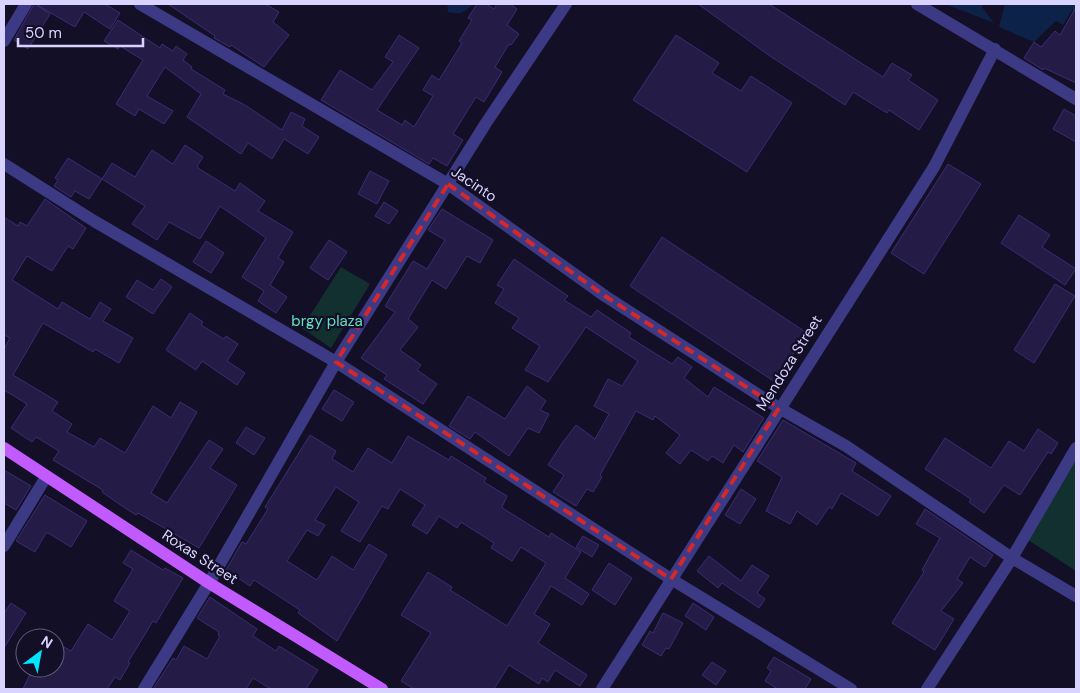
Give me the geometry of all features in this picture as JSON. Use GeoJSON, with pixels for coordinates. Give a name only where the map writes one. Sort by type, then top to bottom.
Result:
{"type":"FeatureCollection","features":[{"type":"Feature","properties":{"kind":"main road","name":"Roxas Street"},"geometry":{"type":"LineString","coordinates":[[4,448],[209,583],[382,689]]}},
{"type":"Feature","properties":{"kind":"street"},"geometry":{"type":"LineString","coordinates":[[4,42],[26,4]]}},
{"type":"Feature","properties":{"kind":"street","name":"Jacinto"},"geometry":{"type":"LineString","coordinates":[[140,4],[448,184],[604,296],[779,408],[846,446],[1012,558],[1076,596]]}},
{"type":"Feature","properties":{"kind":"street"},"geometry":{"type":"LineString","coordinates":[[144,689],[209,583],[336,362],[448,184],[566,4]]}},
{"type":"Feature","properties":{"kind":"street"},"geometry":{"type":"LineString","coordinates":[[916,4],[995,49],[1076,99]]}},
{"type":"Feature","properties":{"kind":"street","name":"Mendoza Street"},"geometry":{"type":"LineString","coordinates":[[602,689],[934,167],[995,49]]}},
{"type":"Feature","properties":{"kind":"street"},"geometry":{"type":"LineString","coordinates":[[4,164],[94,221],[336,362],[671,579],[851,689]]}},
{"type":"Feature","properties":{"kind":"street"},"geometry":{"type":"LineString","coordinates":[[927,689],[1012,558],[1076,448]]}},
{"type":"Feature","properties":{"kind":"street"},"geometry":{"type":"LineString","coordinates":[[4,546],[46,477]]}},
{"type":"Feature","properties":{"kind":"highlighted area"},"geometry":{"type":"Polygon","coordinates":[[[448,184],[605,296],[779,408],[671,579],[336,362],[448,184]]]}},
{"type":"Feature","properties":{"kind":"green space","name":"brgy plaza"},"geometry":{"type":"Polygon","coordinates":[[[341,267],[370,284],[331,348],[302,328],[341,267]]]}},
{"type":"Feature","properties":{"kind":"green space"},"geometry":{"type":"Polygon","coordinates":[[[1076,456],[1076,571],[1025,538],[1076,456]]]}},
{"type":"Feature","properties":{"kind":"water"},"geometry":{"type":"Polygon","coordinates":[[[447,4],[473,4],[465,11],[456,13],[448,12],[447,4]]]}},
{"type":"Feature","properties":{"kind":"water"},"geometry":{"type":"Polygon","coordinates":[[[945,4],[983,4],[982,7],[994,23],[945,4]]]}},
{"type":"Feature","properties":{"kind":"water"},"geometry":{"type":"Polygon","coordinates":[[[1005,4],[1076,4],[1076,12],[1072,10],[1063,25],[1056,21],[1034,42],[999,27],[1005,4]]]}},
{"type":"Feature","properties":{"kind":"building"},"geometry":{"type":"Polygon","coordinates":[[[34,4],[105,4],[120,13],[110,29],[84,12],[75,27],[37,5],[50,14],[28,49],[14,40],[34,4]]]}},
{"type":"Feature","properties":{"kind":"building"},"geometry":{"type":"Polygon","coordinates":[[[168,4],[265,4],[279,12],[273,22],[289,35],[264,67],[231,45],[230,47],[214,38],[215,36],[168,4]]]}},
{"type":"Feature","properties":{"kind":"building"},"geometry":{"type":"Polygon","coordinates":[[[477,4],[486,4],[494,9],[497,4],[510,4],[517,9],[507,25],[519,34],[511,45],[509,44],[495,67],[502,72],[484,102],[476,97],[453,134],[463,140],[447,166],[433,158],[429,164],[321,100],[340,70],[372,90],[393,62],[385,57],[399,35],[419,48],[377,110],[402,125],[405,120],[414,127],[433,96],[423,90],[432,75],[439,80],[462,43],[459,41],[472,20],[468,18],[477,4]]]}},
{"type":"Feature","properties":{"kind":"building"},"geometry":{"type":"Polygon","coordinates":[[[698,4],[769,4],[883,77],[892,63],[912,75],[908,80],[938,100],[919,130],[889,110],[887,113],[853,92],[845,105],[770,56],[698,4]]]}},
{"type":"Feature","properties":{"kind":"building"},"geometry":{"type":"Polygon","coordinates":[[[1076,7],[1076,83],[1044,68],[1043,70],[1024,58],[1034,42],[1041,47],[1055,31],[1060,35],[1076,7]]]}},
{"type":"Feature","properties":{"kind":"building"},"geometry":{"type":"Polygon","coordinates":[[[118,20],[160,48],[162,44],[173,51],[176,46],[187,54],[183,60],[192,67],[191,69],[225,90],[223,94],[245,105],[282,130],[291,112],[305,119],[302,126],[319,137],[308,154],[284,139],[272,159],[248,143],[241,154],[187,117],[201,94],[165,67],[147,96],[173,111],[164,124],[139,109],[135,116],[116,104],[143,60],[120,46],[118,49],[104,41],[118,20]]]}},
{"type":"Feature","properties":{"kind":"building"},"geometry":{"type":"Polygon","coordinates":[[[676,35],[719,63],[712,73],[741,91],[751,76],[792,103],[747,172],[633,100],[676,35]]]}},
{"type":"Feature","properties":{"kind":"building"},"geometry":{"type":"Polygon","coordinates":[[[1064,109],[1076,116],[1076,142],[1053,129],[1064,109]]]}},
{"type":"Feature","properties":{"kind":"building"},"geometry":{"type":"Polygon","coordinates":[[[185,145],[203,157],[197,166],[198,168],[235,191],[240,183],[265,201],[258,211],[293,232],[278,258],[284,262],[270,285],[287,297],[276,313],[258,301],[264,291],[242,277],[266,238],[220,206],[200,239],[169,222],[157,240],[132,224],[145,206],[102,179],[112,163],[135,177],[152,150],[173,164],[185,145]]]}},
{"type":"Feature","properties":{"kind":"building"},"geometry":{"type":"Polygon","coordinates":[[[68,158],[102,179],[89,199],[75,191],[71,197],[54,186],[58,180],[55,178],[68,158]]]}},
{"type":"Feature","properties":{"kind":"building"},"geometry":{"type":"Polygon","coordinates":[[[948,164],[981,184],[924,274],[891,253],[948,164]]]}},
{"type":"Feature","properties":{"kind":"building"},"geometry":{"type":"Polygon","coordinates":[[[370,171],[389,181],[377,204],[358,194],[370,171]]]}},
{"type":"Feature","properties":{"kind":"building"},"geometry":{"type":"Polygon","coordinates":[[[45,199],[86,228],[73,249],[68,246],[52,271],[27,256],[12,280],[58,309],[62,302],[90,319],[100,302],[111,309],[103,321],[133,338],[119,363],[95,349],[93,352],[43,323],[13,375],[58,402],[52,411],[72,424],[67,432],[94,447],[100,438],[125,453],[153,406],[171,418],[180,402],[197,412],[151,493],[167,503],[209,440],[223,449],[210,468],[237,485],[199,548],[138,513],[136,515],[102,492],[103,490],[53,460],[59,451],[36,437],[32,442],[11,428],[27,404],[4,390],[4,349],[10,338],[4,335],[4,217],[18,226],[20,222],[27,226],[45,199]]]}},
{"type":"Feature","properties":{"kind":"building"},"geometry":{"type":"Polygon","coordinates":[[[384,202],[398,211],[389,224],[375,216],[384,202]]]}},
{"type":"Feature","properties":{"kind":"building"},"geometry":{"type":"Polygon","coordinates":[[[442,209],[493,240],[480,263],[467,256],[446,289],[432,280],[408,319],[418,327],[400,350],[421,365],[417,370],[437,384],[423,404],[384,379],[387,375],[361,358],[395,312],[385,306],[413,261],[427,269],[445,240],[428,230],[442,209]]]}},
{"type":"Feature","properties":{"kind":"building"},"geometry":{"type":"Polygon","coordinates":[[[1019,215],[1050,235],[1042,247],[1076,269],[1065,285],[1001,243],[1019,215]]]}},
{"type":"Feature","properties":{"kind":"building"},"geometry":{"type":"Polygon","coordinates":[[[662,237],[807,333],[775,382],[630,286],[662,237]]]}},
{"type":"Feature","properties":{"kind":"building"},"geometry":{"type":"Polygon","coordinates":[[[329,240],[347,252],[328,280],[310,268],[329,240]]]}},
{"type":"Feature","properties":{"kind":"building"},"geometry":{"type":"Polygon","coordinates":[[[206,241],[224,253],[211,273],[193,262],[206,241]]]}},
{"type":"Feature","properties":{"kind":"building"},"geometry":{"type":"Polygon","coordinates":[[[514,259],[568,296],[564,300],[591,317],[597,310],[631,333],[629,337],[672,364],[678,357],[692,367],[684,378],[708,397],[714,387],[764,418],[743,452],[734,445],[723,463],[712,456],[708,461],[691,450],[680,464],[666,453],[680,435],[655,416],[653,420],[636,411],[600,475],[602,477],[593,492],[587,489],[576,506],[553,492],[564,475],[548,465],[576,425],[595,439],[609,414],[594,406],[608,379],[622,386],[638,361],[586,327],[548,382],[525,370],[540,346],[512,328],[519,318],[495,303],[504,289],[497,285],[514,259]]]}},
{"type":"Feature","properties":{"kind":"building"},"geometry":{"type":"Polygon","coordinates":[[[161,279],[172,287],[153,314],[126,297],[137,280],[153,290],[161,279]]]}},
{"type":"Feature","properties":{"kind":"building"},"geometry":{"type":"Polygon","coordinates":[[[1055,284],[1075,296],[1034,363],[1014,350],[1055,284]]]}},
{"type":"Feature","properties":{"kind":"building"},"geometry":{"type":"Polygon","coordinates":[[[190,313],[203,322],[201,325],[224,339],[226,336],[238,344],[227,361],[245,373],[237,385],[202,361],[196,370],[166,350],[190,313]]]}},
{"type":"Feature","properties":{"kind":"building"},"geometry":{"type":"Polygon","coordinates":[[[527,386],[546,401],[540,410],[549,414],[539,433],[528,428],[509,456],[475,432],[470,439],[449,426],[468,396],[505,419],[527,386]]]}},
{"type":"Feature","properties":{"kind":"building"},"geometry":{"type":"Polygon","coordinates":[[[334,390],[354,402],[342,421],[322,409],[334,390]]]}},
{"type":"Feature","properties":{"kind":"building"},"geometry":{"type":"Polygon","coordinates":[[[783,420],[856,463],[852,471],[891,496],[878,516],[841,493],[832,509],[829,507],[817,525],[797,511],[790,524],[766,511],[782,477],[757,461],[783,420]]]}},
{"type":"Feature","properties":{"kind":"building"},"geometry":{"type":"Polygon","coordinates":[[[246,427],[265,438],[254,455],[236,443],[246,427]]]}},
{"type":"Feature","properties":{"kind":"building"},"geometry":{"type":"Polygon","coordinates":[[[1038,429],[1058,443],[1051,454],[1048,452],[1020,495],[1004,485],[984,513],[969,502],[971,499],[925,469],[945,438],[991,468],[1009,441],[1024,451],[1038,429]]]}},
{"type":"Feature","properties":{"kind":"building"},"geometry":{"type":"Polygon","coordinates":[[[310,435],[336,451],[332,459],[353,472],[368,448],[392,463],[408,436],[449,460],[451,456],[486,478],[484,482],[507,496],[502,507],[504,509],[549,537],[551,533],[581,552],[565,578],[589,594],[582,605],[551,586],[534,614],[550,624],[538,643],[587,675],[580,686],[555,670],[548,682],[542,678],[539,684],[509,665],[494,689],[414,689],[401,681],[431,633],[401,615],[428,572],[452,587],[450,590],[507,626],[546,563],[521,547],[512,561],[491,548],[494,543],[461,522],[457,528],[439,516],[427,534],[412,525],[425,505],[400,489],[388,509],[382,506],[360,542],[341,531],[359,502],[336,487],[315,520],[325,525],[318,536],[307,530],[287,561],[317,580],[332,556],[353,570],[369,544],[387,555],[337,641],[298,613],[300,610],[254,580],[250,586],[226,570],[242,542],[246,544],[268,509],[265,507],[310,435]]]}},
{"type":"Feature","properties":{"kind":"building"},"geometry":{"type":"Polygon","coordinates":[[[4,470],[31,486],[16,510],[4,503],[4,470]]]}},
{"type":"Feature","properties":{"kind":"building"},"geometry":{"type":"Polygon","coordinates":[[[741,489],[756,499],[740,524],[725,515],[741,489]]]}},
{"type":"Feature","properties":{"kind":"building"},"geometry":{"type":"Polygon","coordinates":[[[45,495],[87,521],[71,547],[48,533],[46,533],[35,552],[16,541],[45,495]]]}},
{"type":"Feature","properties":{"kind":"building"},"geometry":{"type":"Polygon","coordinates":[[[925,509],[993,555],[985,567],[970,557],[957,579],[963,583],[941,611],[954,619],[935,650],[892,623],[924,572],[922,570],[940,538],[916,524],[925,509]]]}},
{"type":"Feature","properties":{"kind":"building"},"geometry":{"type":"Polygon","coordinates":[[[583,536],[599,545],[592,557],[576,547],[583,536]]]}},
{"type":"Feature","properties":{"kind":"building"},"geometry":{"type":"Polygon","coordinates":[[[131,550],[163,570],[165,568],[183,578],[156,623],[153,621],[128,662],[130,663],[120,680],[115,677],[107,689],[23,689],[28,678],[65,678],[65,648],[71,651],[88,624],[112,640],[130,611],[114,601],[133,569],[123,563],[131,550]]]}},
{"type":"Feature","properties":{"kind":"building"},"geometry":{"type":"Polygon","coordinates":[[[709,556],[741,581],[752,565],[769,576],[757,593],[765,599],[759,608],[722,583],[718,588],[697,571],[709,556]]]}},
{"type":"Feature","properties":{"kind":"building"},"geometry":{"type":"Polygon","coordinates":[[[609,563],[632,578],[615,605],[592,590],[609,563]]]}},
{"type":"Feature","properties":{"kind":"building"},"geometry":{"type":"Polygon","coordinates":[[[210,597],[257,629],[253,636],[276,651],[279,646],[318,670],[306,689],[271,689],[253,678],[246,689],[153,689],[173,658],[176,660],[184,646],[207,659],[220,636],[218,635],[219,632],[197,618],[210,597]]]}},
{"type":"Feature","properties":{"kind":"building"},"geometry":{"type":"Polygon","coordinates":[[[11,603],[26,613],[4,648],[4,613],[11,603]]]}},
{"type":"Feature","properties":{"kind":"building"},"geometry":{"type":"Polygon","coordinates":[[[693,603],[714,617],[706,630],[685,616],[693,603]]]}},
{"type":"Feature","properties":{"kind":"building"},"geometry":{"type":"Polygon","coordinates":[[[663,613],[683,623],[669,649],[666,648],[661,656],[642,645],[650,631],[653,633],[663,613]]]}},
{"type":"Feature","properties":{"kind":"building"},"geometry":{"type":"Polygon","coordinates":[[[774,657],[811,679],[805,689],[778,689],[765,681],[771,671],[767,668],[774,657]]]}},
{"type":"Feature","properties":{"kind":"building"},"geometry":{"type":"Polygon","coordinates":[[[712,662],[726,671],[716,685],[702,675],[712,662]]]}}]}
